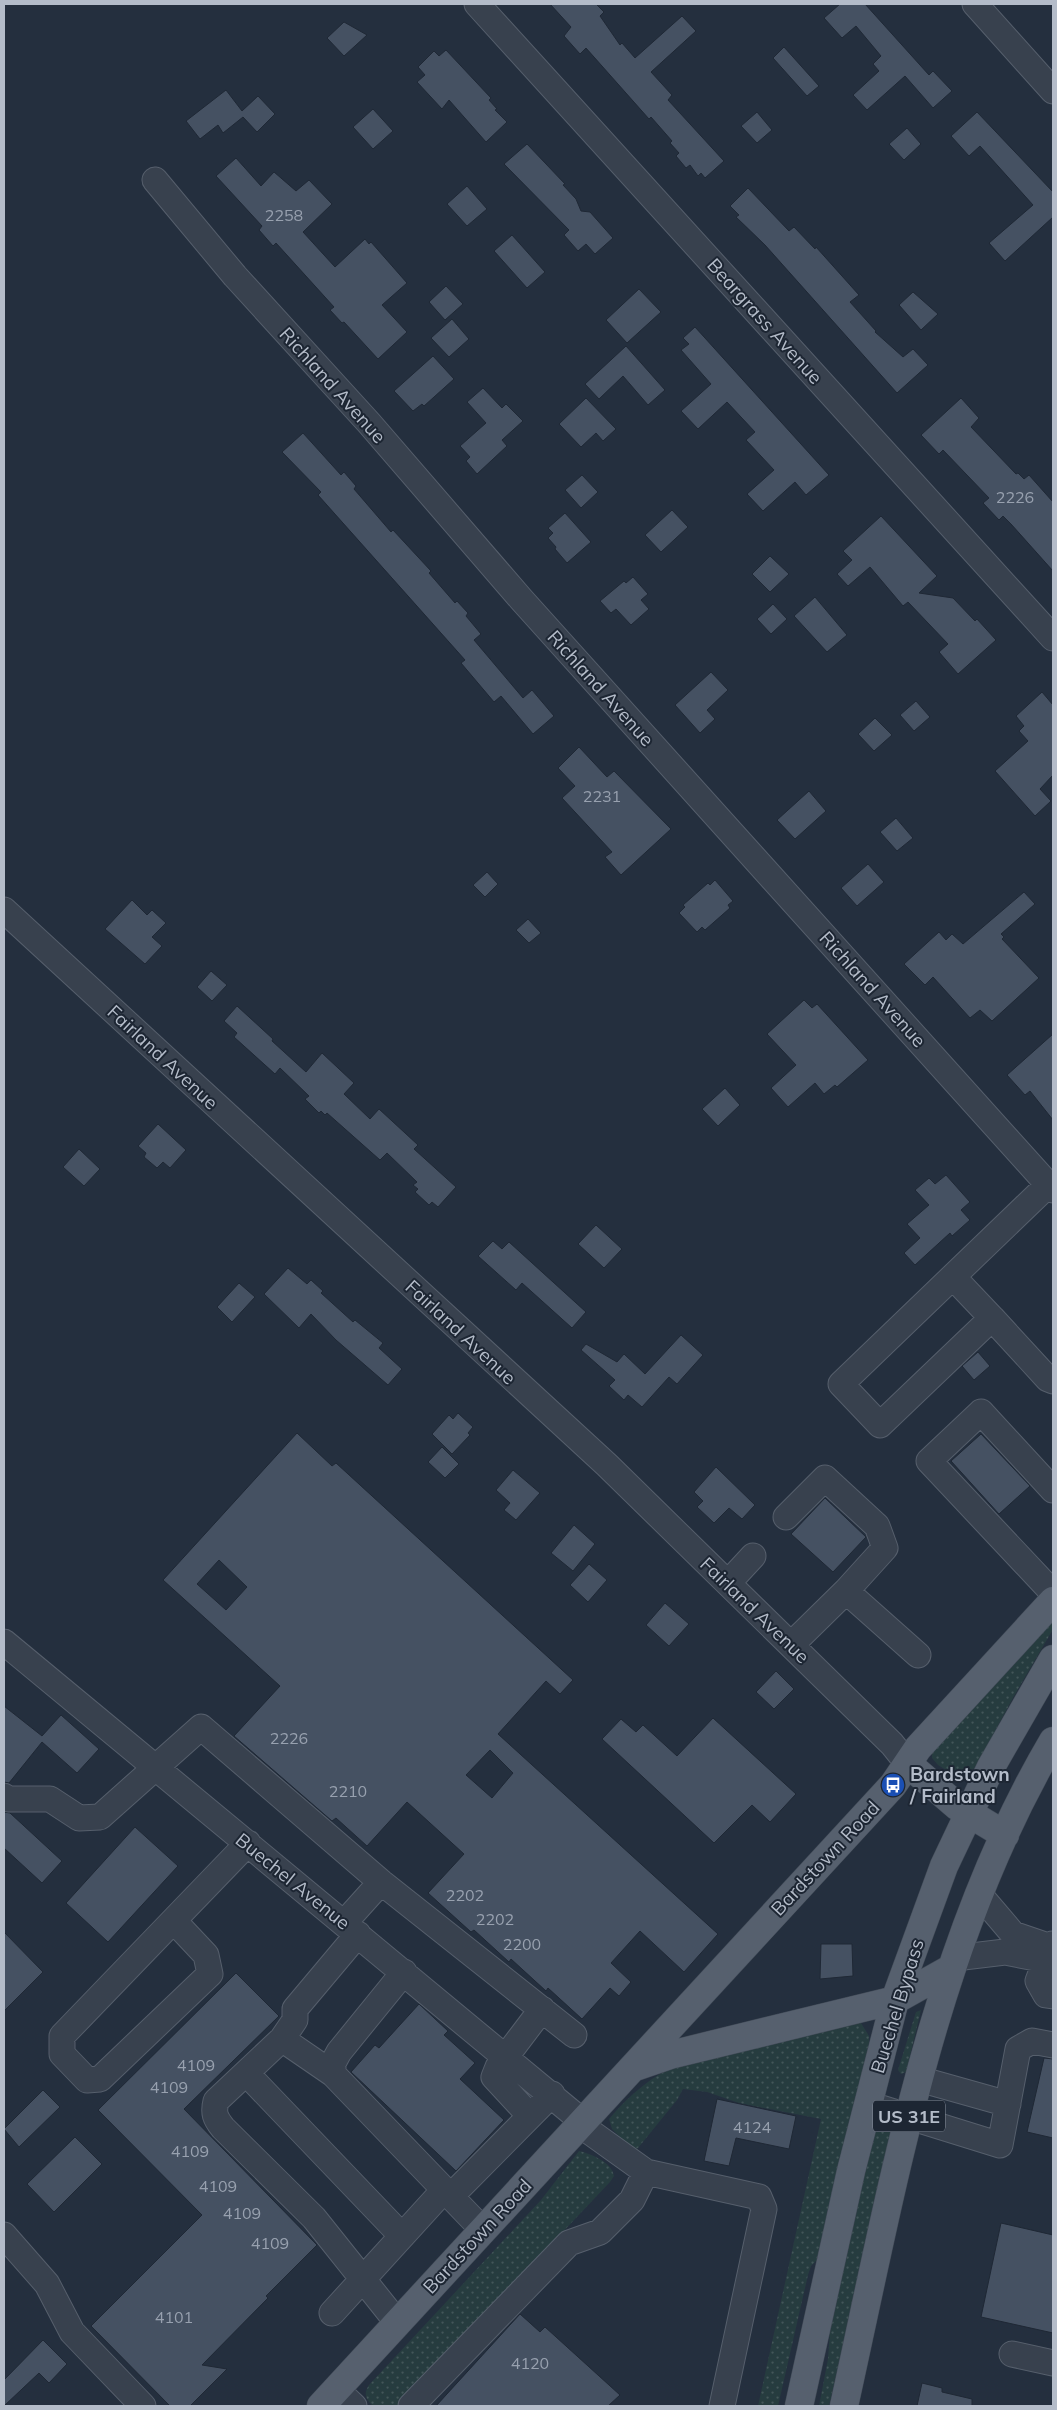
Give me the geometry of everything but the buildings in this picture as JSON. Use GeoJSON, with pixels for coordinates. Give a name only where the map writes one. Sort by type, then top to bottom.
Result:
{"type":"FeatureCollection","features":[{"type":"Feature","properties":{"kind":"main road","name":"Bardstown Road"},"geometry":{"type":"LineString","coordinates":[[337,2401],[398,2322],[894,1785],[918,1748],[1053,1601]]}},
{"type":"Feature","properties":{"kind":"main road","name":"Buechel Bypass"},"geometry":{"type":"LineString","coordinates":[[804,2402],[868,2104],[895,2000],[944,1866],[991,1766],[1053,1659]]}},
{"type":"Feature","properties":{"kind":"main road","name":"US 31E"},"geometry":{"type":"LineString","coordinates":[[844,2406],[909,2118],[953,1963],[979,1894],[1005,1835],[1053,1741]]}},
{"type":"Feature","properties":{"kind":"main road"},"geometry":{"type":"LineString","coordinates":[[908,1764],[956,1806],[1005,1835]]}},
{"type":"Feature","properties":{"kind":"main road","name":"Bardstown Road"},"geometry":{"type":"LineString","coordinates":[[634,2067],[670,2055],[895,2000],[953,1963]]}},
{"type":"Feature","properties":{"kind":"street","name":"Beargrass Avenue"},"geometry":{"type":"LineString","coordinates":[[477,4],[1053,638]]}},
{"type":"Feature","properties":{"kind":"street"},"geometry":{"type":"LineString","coordinates":[[975,4],[1053,91]]}},
{"type":"Feature","properties":{"kind":"street","name":"Richland Avenue"},"geometry":{"type":"LineString","coordinates":[[155,180],[235,276],[369,423],[521,599],[1051,1188]]}},
{"type":"Feature","properties":{"kind":"street","name":"Fairland Avenue"},"geometry":{"type":"LineString","coordinates":[[4,910],[607,1465],[892,1744],[908,1764]]}},
{"type":"Feature","properties":{"kind":"street"},"geometry":{"type":"LineString","coordinates":[[992,1318],[880,1425],[841,1384],[1051,1188]]}},
{"type":"Feature","properties":{"kind":"street"},"geometry":{"type":"LineString","coordinates":[[954,1278],[1048,1379],[1053,1381]]}},
{"type":"Feature","properties":{"kind":"street"},"geometry":{"type":"LineString","coordinates":[[1053,1490],[981,1412],[929,1461],[1053,1593]]}},
{"type":"Feature","properties":{"kind":"street"},"geometry":{"type":"LineString","coordinates":[[786,1517],[825,1478],[877,1526],[885,1548],[846,1591],[791,1644]]}},
{"type":"Feature","properties":{"kind":"street"},"geometry":{"type":"LineString","coordinates":[[728,1583],[753,1556]]}},
{"type":"Feature","properties":{"kind":"street"},"geometry":{"type":"LineString","coordinates":[[846,1591],[918,1655]]}},
{"type":"Feature","properties":{"kind":"street","name":"Buechel Avenue"},"geometry":{"type":"LineString","coordinates":[[4,1642],[552,2094],[581,2122],[646,2172]]}},
{"type":"Feature","properties":{"kind":"street"},"geometry":{"type":"LineString","coordinates":[[4,1796],[8,1800],[50,1799],[79,1818],[100,1816],[156,1769],[201,1727],[381,1882],[574,2035]]}},
{"type":"Feature","properties":{"kind":"street"},"geometry":{"type":"LineString","coordinates":[[174,1921],[206,1955],[210,1974],[100,2079],[87,2080],[62,2054],[62,2036],[248,1844]]}},
{"type":"Feature","properties":{"kind":"street"},"geometry":{"type":"LineString","coordinates":[[381,1882],[295,2009],[295,2020],[282,2039],[247,2074],[216,2101],[214,2111],[215,2118],[314,2218],[398,2322]]}},
{"type":"Feature","properties":{"kind":"street"},"geometry":{"type":"LineString","coordinates":[[979,1894],[1013,1934],[1050,1949]]}},
{"type":"Feature","properties":{"kind":"street"},"geometry":{"type":"LineString","coordinates":[[953,1963],[1005,1952],[1050,1949]]}},
{"type":"Feature","properties":{"kind":"street"},"geometry":{"type":"LineString","coordinates":[[1050,1949],[1038,1981],[1046,1995],[1053,1996]]}},
{"type":"Feature","properties":{"kind":"street"},"geometry":{"type":"LineString","coordinates":[[333,2074],[333,2063],[339,2052],[404,1972]]}},
{"type":"Feature","properties":{"kind":"street"},"geometry":{"type":"LineString","coordinates":[[530,2116],[494,2077],[506,2057],[542,2009]]}},
{"type":"Feature","properties":{"kind":"street"},"geometry":{"type":"LineString","coordinates":[[282,2039],[333,2074],[483,2230]]}},
{"type":"Feature","properties":{"kind":"street"},"geometry":{"type":"LineString","coordinates":[[868,2104],[1000,2145],[1018,2050],[1032,2041],[1053,2045]]}},
{"type":"Feature","properties":{"kind":"street"},"geometry":{"type":"LineString","coordinates":[[247,2074],[402,2236]]}},
{"type":"Feature","properties":{"kind":"street"},"geometry":{"type":"LineString","coordinates":[[919,2079],[1008,2104]]}},
{"type":"Feature","properties":{"kind":"street"},"geometry":{"type":"LineString","coordinates":[[332,2313],[402,2236],[552,2094]]}},
{"type":"Feature","properties":{"kind":"street"},"geometry":{"type":"LineString","coordinates":[[411,2406],[569,2243],[600,2232],[632,2200],[646,2172],[758,2197],[764,2209],[722,2406]]}},
{"type":"Feature","properties":{"kind":"street"},"geometry":{"type":"LineString","coordinates":[[4,2235],[47,2284],[66,2324],[72,2332],[143,2406]]}},
{"type":"Feature","properties":{"kind":"street"},"geometry":{"type":"LineString","coordinates":[[1012,2354],[1053,2364]]}},
{"type":"Feature","properties":{"kind":"green space"},"geometry":{"type":"Polygon","coordinates":[[[1053,1619],[1052,1631],[975,1768],[961,1775],[954,1775],[938,1765],[932,1758],[932,1751],[1053,1619]]]}},
{"type":"Feature","properties":{"kind":"green space"},"geometry":{"type":"Polygon","coordinates":[[[921,2010],[906,2072],[901,2074],[898,2070],[916,2012],[921,2010]]]}},
{"type":"Feature","properties":{"kind":"green space"},"geometry":{"type":"Polygon","coordinates":[[[854,2021],[861,2023],[869,2036],[869,2043],[817,2260],[811,2266],[808,2275],[778,2406],[758,2406],[821,2119],[739,2103],[707,2092],[683,2089],[677,2100],[638,2148],[633,2150],[612,2129],[609,2119],[642,2086],[682,2062],[854,2021]]]}},
{"type":"Feature","properties":{"kind":"green space"},"geometry":{"type":"Polygon","coordinates":[[[884,2120],[892,2128],[889,2144],[829,2406],[819,2406],[828,2359],[831,2316],[872,2134],[884,2120]]]}},
{"type":"Feature","properties":{"kind":"green space"},"geometry":{"type":"Polygon","coordinates":[[[579,2151],[595,2157],[609,2167],[614,2176],[610,2182],[398,2406],[373,2406],[366,2396],[369,2385],[541,2200],[579,2151]]]}},
{"type":"Feature","properties":{"kind":"place","name":"Bardstown / Fairland"},"geometry":{"type":"Point","coordinates":[893,1785]}}]}
